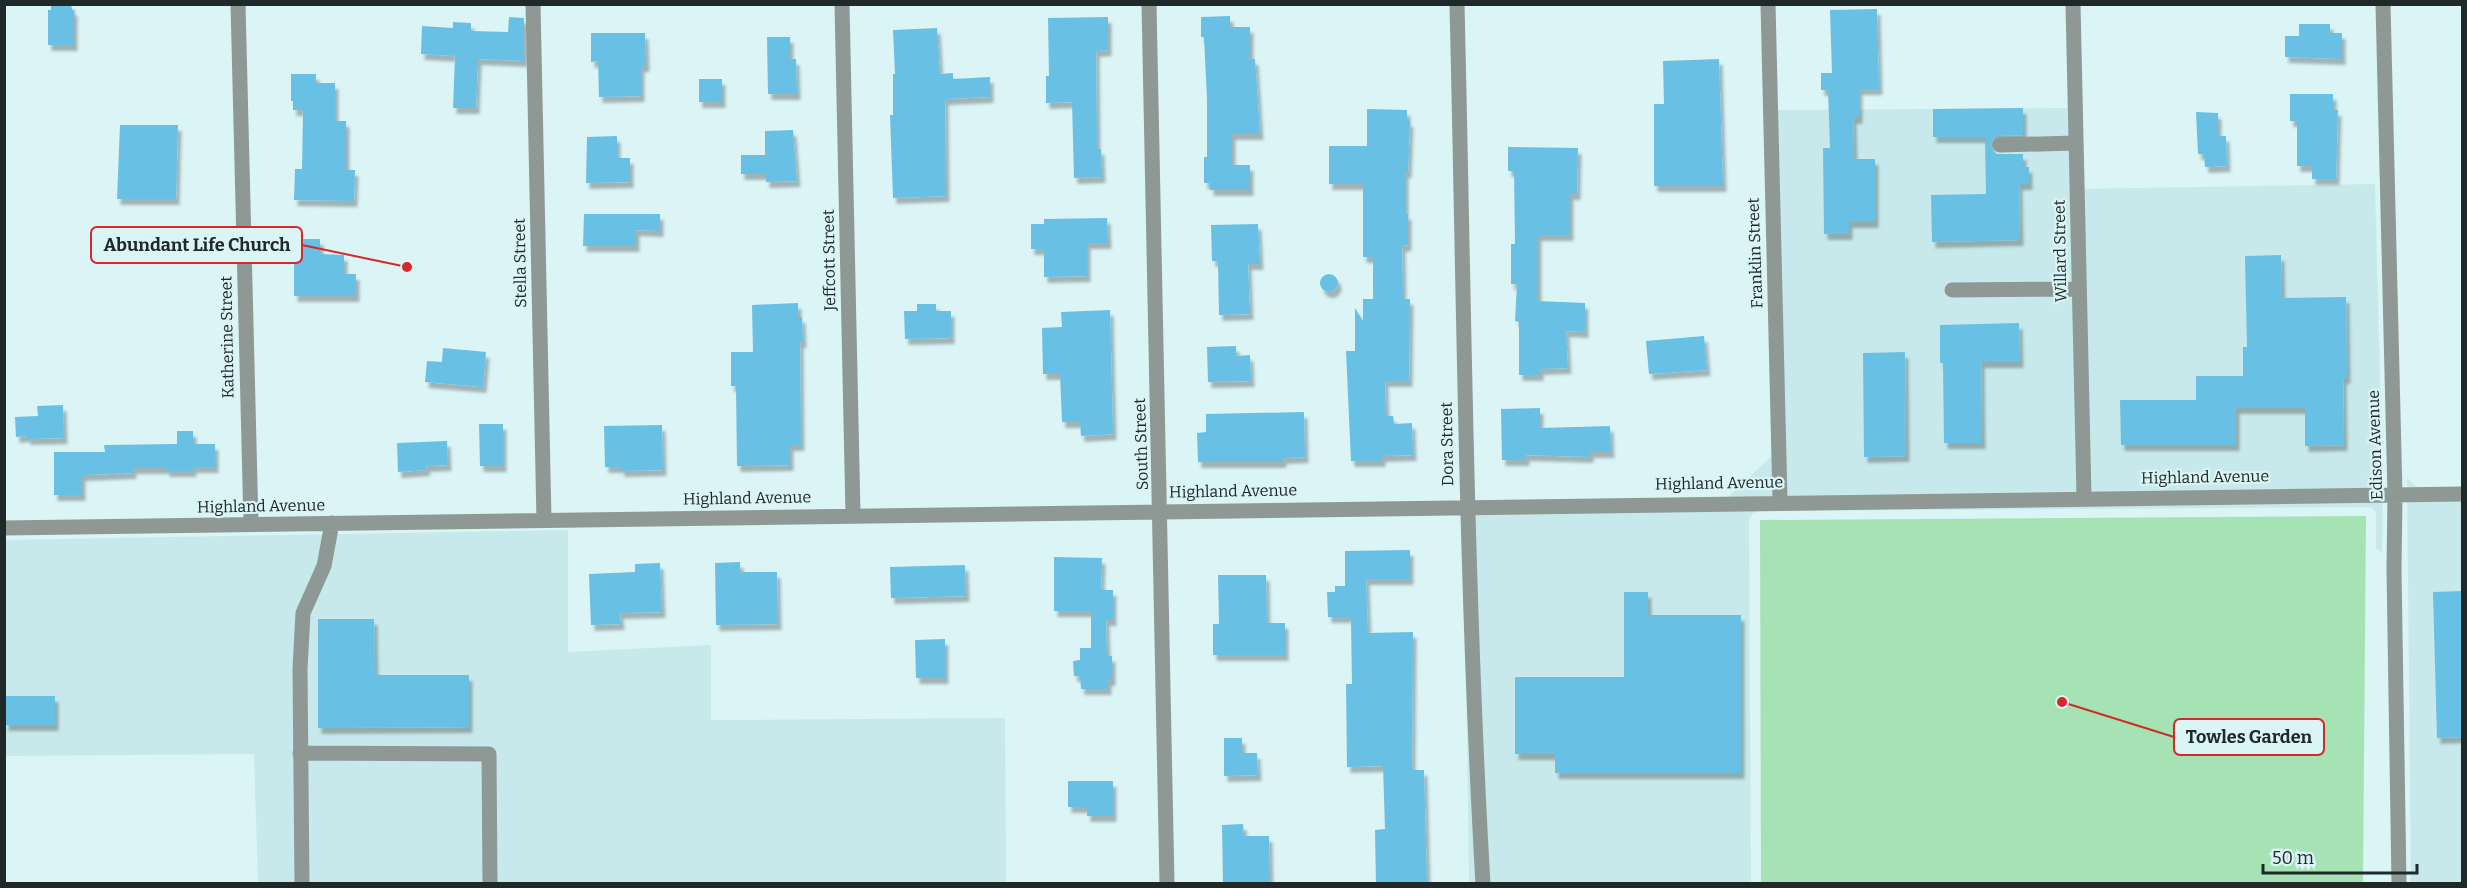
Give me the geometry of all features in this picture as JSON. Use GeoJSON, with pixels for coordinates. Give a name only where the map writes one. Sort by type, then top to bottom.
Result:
{"type":"FeatureCollection","features":[{"type":"Feature","properties":{"kind":"street","name":"Katherine Street"},"geometry":{"type":"LineString","coordinates":[[238,4],[250,524]]}},
{"type":"Feature","properties":{"kind":"street","name":"Stella Street"},"geometry":{"type":"LineString","coordinates":[[533,4],[544,520]]}},
{"type":"Feature","properties":{"kind":"street","name":"Jeffcott Street"},"geometry":{"type":"LineString","coordinates":[[842,4],[853,514]]}},
{"type":"Feature","properties":{"kind":"street","name":"South Street"},"geometry":{"type":"LineString","coordinates":[[1149,4],[1167,884]]}},
{"type":"Feature","properties":{"kind":"street","name":"Dora Street"},"geometry":{"type":"LineString","coordinates":[[1457,4],[1466,504],[1483,884]]}},
{"type":"Feature","properties":{"kind":"street","name":"Franklin Street"},"geometry":{"type":"LineString","coordinates":[[1768,4],[1780,500]]}},
{"type":"Feature","properties":{"kind":"street","name":"Willard Street"},"geometry":{"type":"LineString","coordinates":[[2073,4],[2084,497]]}},
{"type":"Feature","properties":{"kind":"street","name":"Edison Avenue"},"geometry":{"type":"LineString","coordinates":[[2383,4],[2395,495],[2399,884]]}},
{"type":"Feature","properties":{"kind":"street"},"geometry":{"type":"LineString","coordinates":[[2000,145],[2076,143]]}},
{"type":"Feature","properties":{"kind":"street"},"geometry":{"type":"LineString","coordinates":[[1952,290],[2079,289]]}},
{"type":"Feature","properties":{"kind":"street","name":"Highland Avenue"},"geometry":{"type":"LineString","coordinates":[[4,528],[1466,504],[2463,494]]}},
{"type":"Feature","properties":{"kind":"street"},"geometry":{"type":"LineString","coordinates":[[302,884],[300,753],[303,613],[324,566],[332,523]]}},
{"type":"Feature","properties":{"kind":"street"},"geometry":{"type":"LineString","coordinates":[[300,753],[489,754],[490,884]]}},
{"type":"Feature","properties":{"kind":"shaded area"},"geometry":{"type":"Polygon","coordinates":[[[2074,108],[2075,189],[2375,184],[2383,495],[2382,553],[2376,548],[2376,513],[2372,508],[2366,507],[1760,511],[1753,513],[1749,520],[1751,883],[1469,883],[1464,512],[1717,508],[1776,452],[1771,110],[2074,108]]]}},
{"type":"Feature","properties":{"kind":"shaded area"},"geometry":{"type":"Polygon","coordinates":[[[2407,478],[2432,501],[2462,501],[2462,883],[2411,883],[2407,478]]]}},
{"type":"Feature","properties":{"kind":"shaded area"},"geometry":{"type":"Polygon","coordinates":[[[568,530],[568,652],[711,645],[711,720],[1005,718],[1006,883],[258,883],[254,754],[5,756],[4,540],[568,530]]]}},
{"type":"Feature","properties":{"kind":"green space"},"geometry":{"type":"Polygon","coordinates":[[[2366,516],[2363,883],[1761,883],[1760,520],[2366,516]]]}},
{"type":"Feature","properties":{"kind":"building"},"geometry":{"type":"Polygon","coordinates":[[[51,4],[71,4],[74,10],[74,45],[48,45],[48,10],[51,10],[51,4]]]}},
{"type":"Feature","properties":{"kind":"building"},"geometry":{"type":"Polygon","coordinates":[[[1877,9],[1879,89],[1859,89],[1859,118],[1853,118],[1854,159],[1875,159],[1875,222],[1849,222],[1849,234],[1824,234],[1823,148],[1830,148],[1828,90],[1821,90],[1821,73],[1832,73],[1830,10],[1877,9]]]}},
{"type":"Feature","properties":{"kind":"building"},"geometry":{"type":"Polygon","coordinates":[[[1230,16],[1230,27],[1250,27],[1250,59],[1255,59],[1260,134],[1232,134],[1232,165],[1250,165],[1250,190],[1210,190],[1210,183],[1204,183],[1204,157],[1207,157],[1207,99],[1201,17],[1230,16]]]}},
{"type":"Feature","properties":{"kind":"building"},"geometry":{"type":"Polygon","coordinates":[[[509,17],[524,18],[524,61],[478,59],[476,108],[453,108],[455,56],[421,54],[422,26],[453,28],[453,22],[471,23],[471,31],[508,32],[509,17]]]}},
{"type":"Feature","properties":{"kind":"building"},"geometry":{"type":"Polygon","coordinates":[[[1108,17],[1108,50],[1096,51],[1097,149],[1101,149],[1102,177],[1074,178],[1072,102],[1046,103],[1046,76],[1049,76],[1048,18],[1108,17]]]}},
{"type":"Feature","properties":{"kind":"building"},"geometry":{"type":"Polygon","coordinates":[[[2299,24],[2330,24],[2330,33],[2342,33],[2342,59],[2285,57],[2285,36],[2299,36],[2299,24]]]}},
{"type":"Feature","properties":{"kind":"building"},"geometry":{"type":"Polygon","coordinates":[[[937,28],[940,74],[953,73],[953,79],[990,77],[990,97],[945,99],[946,196],[893,198],[890,115],[893,115],[893,74],[895,74],[893,30],[937,28]]]}},
{"type":"Feature","properties":{"kind":"building"},"geometry":{"type":"Polygon","coordinates":[[[591,33],[645,33],[646,66],[641,66],[641,96],[599,97],[598,61],[591,62],[591,33]]]}},
{"type":"Feature","properties":{"kind":"building"},"geometry":{"type":"Polygon","coordinates":[[[767,37],[790,37],[790,59],[796,59],[797,94],[768,94],[767,37]]]}},
{"type":"Feature","properties":{"kind":"building"},"geometry":{"type":"Polygon","coordinates":[[[1719,59],[1723,186],[1654,186],[1654,104],[1664,104],[1663,61],[1719,59]]]}},
{"type":"Feature","properties":{"kind":"building"},"geometry":{"type":"Polygon","coordinates":[[[291,74],[316,74],[316,83],[335,83],[335,121],[346,121],[346,170],[355,170],[354,201],[294,200],[295,169],[302,169],[303,110],[293,110],[291,74]]]}},
{"type":"Feature","properties":{"kind":"building"},"geometry":{"type":"Polygon","coordinates":[[[699,79],[722,79],[722,102],[699,102],[699,79]]]}},
{"type":"Feature","properties":{"kind":"building"},"geometry":{"type":"Polygon","coordinates":[[[2290,94],[2333,94],[2333,110],[2338,110],[2336,179],[2312,179],[2312,166],[2297,166],[2297,121],[2290,121],[2290,94]]]}},
{"type":"Feature","properties":{"kind":"building"},"geometry":{"type":"Polygon","coordinates":[[[2023,108],[2023,135],[1995,136],[1990,145],[1996,154],[2023,154],[2023,167],[2029,167],[2029,184],[2019,184],[2020,240],[1932,242],[1931,195],[1986,194],[1985,137],[1933,137],[1933,109],[2023,108]]]}},
{"type":"Feature","properties":{"kind":"building"},"geometry":{"type":"Polygon","coordinates":[[[1367,109],[1407,110],[1407,121],[1410,121],[1408,172],[1405,172],[1408,245],[1402,246],[1403,299],[1410,299],[1409,381],[1385,381],[1386,416],[1393,416],[1394,424],[1412,423],[1413,455],[1382,456],[1382,461],[1351,461],[1346,351],[1355,351],[1355,308],[1363,321],[1363,299],[1373,299],[1373,257],[1363,257],[1363,184],[1329,184],[1329,146],[1367,146],[1367,109]]]}},
{"type":"Feature","properties":{"kind":"building"},"geometry":{"type":"Polygon","coordinates":[[[2196,112],[2218,113],[2218,136],[2226,136],[2227,166],[2205,167],[2204,154],[2198,154],[2196,112]]]}},
{"type":"Feature","properties":{"kind":"building"},"geometry":{"type":"Polygon","coordinates":[[[120,125],[178,125],[176,199],[117,199],[120,125]]]}},
{"type":"Feature","properties":{"kind":"building"},"geometry":{"type":"Polygon","coordinates":[[[793,130],[797,181],[766,182],[766,174],[741,174],[741,155],[765,155],[765,131],[793,130]]]}},
{"type":"Feature","properties":{"kind":"building"},"geometry":{"type":"Polygon","coordinates":[[[617,136],[617,158],[630,158],[630,182],[586,183],[587,137],[617,136]]]}},
{"type":"Feature","properties":{"kind":"building"},"geometry":{"type":"Polygon","coordinates":[[[1508,147],[1578,148],[1577,194],[1570,194],[1570,235],[1538,235],[1538,301],[1585,303],[1585,332],[1566,331],[1568,368],[1540,369],[1540,375],[1519,375],[1519,322],[1515,321],[1517,284],[1511,284],[1511,244],[1515,244],[1514,171],[1508,171],[1508,147]]]}},
{"type":"Feature","properties":{"kind":"building"},"geometry":{"type":"Polygon","coordinates":[[[584,214],[660,214],[660,231],[636,230],[636,246],[583,246],[584,214]]]}},
{"type":"Feature","properties":{"kind":"building"},"geometry":{"type":"Polygon","coordinates":[[[1107,218],[1108,243],[1087,243],[1087,276],[1044,277],[1044,249],[1031,249],[1031,224],[1044,224],[1044,219],[1107,218]]]}},
{"type":"Feature","properties":{"kind":"building"},"geometry":{"type":"Polygon","coordinates":[[[1258,224],[1260,264],[1248,264],[1250,314],[1219,315],[1218,261],[1212,261],[1211,225],[1258,224]]]}},
{"type":"Feature","properties":{"kind":"building"},"geometry":{"type":"Polygon","coordinates":[[[294,239],[320,239],[320,254],[344,255],[344,274],[356,274],[356,296],[294,296],[294,239]]]}},
{"type":"Feature","properties":{"kind":"building"},"geometry":{"type":"Polygon","coordinates":[[[2281,255],[2282,298],[2346,297],[2347,378],[2343,378],[2344,445],[2305,446],[2305,408],[2236,408],[2236,445],[2121,445],[2120,400],[2196,400],[2196,376],[2243,376],[2243,347],[2247,347],[2245,256],[2281,255]]]}},
{"type":"Feature","properties":{"kind":"building"},"geometry":{"type":"Polygon","coordinates":[[[1329,274],[1335,277],[1338,283],[1335,289],[1329,292],[1323,289],[1320,283],[1323,277],[1329,274]]]}},
{"type":"Feature","properties":{"kind":"building"},"geometry":{"type":"Polygon","coordinates":[[[798,303],[798,317],[802,317],[803,342],[800,342],[801,445],[790,445],[790,465],[737,466],[736,386],[731,386],[731,352],[753,352],[752,305],[798,303]]]}},
{"type":"Feature","properties":{"kind":"building"},"geometry":{"type":"Polygon","coordinates":[[[917,304],[936,304],[936,311],[951,311],[951,338],[905,339],[904,311],[917,311],[917,304]]]}},
{"type":"Feature","properties":{"kind":"building"},"geometry":{"type":"Polygon","coordinates":[[[1110,310],[1113,434],[1081,436],[1080,422],[1062,422],[1060,374],[1043,374],[1042,328],[1062,327],[1061,312],[1110,310]]]}},
{"type":"Feature","properties":{"kind":"building"},"geometry":{"type":"Polygon","coordinates":[[[2019,323],[2020,362],[1981,362],[1982,443],[1944,443],[1940,325],[2019,323]]]}},
{"type":"Feature","properties":{"kind":"building"},"geometry":{"type":"Polygon","coordinates":[[[1704,336],[1707,370],[1649,374],[1646,341],[1704,336]]]}},
{"type":"Feature","properties":{"kind":"building"},"geometry":{"type":"Polygon","coordinates":[[[1236,346],[1236,356],[1250,355],[1251,381],[1208,382],[1207,347],[1236,346]]]}},
{"type":"Feature","properties":{"kind":"building"},"geometry":{"type":"Polygon","coordinates":[[[443,348],[486,352],[483,387],[425,382],[427,361],[442,362],[443,348]]]}},
{"type":"Feature","properties":{"kind":"building"},"geometry":{"type":"Polygon","coordinates":[[[1905,352],[1906,456],[1864,457],[1863,353],[1905,352]]]}},
{"type":"Feature","properties":{"kind":"building"},"geometry":{"type":"Polygon","coordinates":[[[63,405],[64,438],[16,437],[15,417],[38,416],[37,406],[63,405]]]}},
{"type":"Feature","properties":{"kind":"building"},"geometry":{"type":"Polygon","coordinates":[[[1540,408],[1540,428],[1610,426],[1611,452],[1590,452],[1590,457],[1526,455],[1526,460],[1502,460],[1501,409],[1540,408]]]}},
{"type":"Feature","properties":{"kind":"building"},"geometry":{"type":"Polygon","coordinates":[[[1304,412],[1305,457],[1283,458],[1283,462],[1198,462],[1197,433],[1206,432],[1206,414],[1304,412]]]}},
{"type":"Feature","properties":{"kind":"building"},"geometry":{"type":"Polygon","coordinates":[[[479,424],[503,424],[503,466],[480,466],[479,424]]]}},
{"type":"Feature","properties":{"kind":"building"},"geometry":{"type":"Polygon","coordinates":[[[662,425],[663,470],[621,471],[621,467],[605,467],[604,426],[662,425]]]}},
{"type":"Feature","properties":{"kind":"building"},"geometry":{"type":"Polygon","coordinates":[[[177,431],[193,431],[193,444],[215,444],[215,467],[193,467],[193,471],[133,468],[133,473],[82,475],[82,495],[54,495],[54,452],[105,452],[104,445],[177,444],[177,431]]]}},
{"type":"Feature","properties":{"kind":"building"},"geometry":{"type":"Polygon","coordinates":[[[447,441],[448,465],[426,466],[427,470],[398,472],[397,443],[447,441]]]}},
{"type":"Feature","properties":{"kind":"building"},"geometry":{"type":"Polygon","coordinates":[[[1410,550],[1410,579],[1366,579],[1368,633],[1413,632],[1412,770],[1424,770],[1427,884],[1376,884],[1375,830],[1385,829],[1383,766],[1347,767],[1346,684],[1352,684],[1351,623],[1350,617],[1328,617],[1327,592],[1335,592],[1335,586],[1345,586],[1345,551],[1410,550]]]}},
{"type":"Feature","properties":{"kind":"building"},"geometry":{"type":"Polygon","coordinates":[[[1054,557],[1102,558],[1101,590],[1113,590],[1113,620],[1106,620],[1107,656],[1112,656],[1112,680],[1108,680],[1108,689],[1081,689],[1080,676],[1074,676],[1073,661],[1080,660],[1080,648],[1091,648],[1091,611],[1054,611],[1054,557]]]}},
{"type":"Feature","properties":{"kind":"building"},"geometry":{"type":"Polygon","coordinates":[[[740,562],[740,572],[777,572],[778,624],[716,625],[715,563],[740,562]]]}},
{"type":"Feature","properties":{"kind":"building"},"geometry":{"type":"Polygon","coordinates":[[[660,563],[662,612],[620,613],[621,624],[591,625],[589,574],[635,572],[635,564],[660,563]]]}},
{"type":"Feature","properties":{"kind":"building"},"geometry":{"type":"Polygon","coordinates":[[[965,565],[966,596],[891,598],[890,567],[965,565]]]}},
{"type":"Feature","properties":{"kind":"building"},"geometry":{"type":"Polygon","coordinates":[[[1218,575],[1266,575],[1267,623],[1285,623],[1285,655],[1213,655],[1213,624],[1219,624],[1218,575]]]}},
{"type":"Feature","properties":{"kind":"building"},"geometry":{"type":"Polygon","coordinates":[[[2463,591],[2461,737],[2437,738],[2433,592],[2463,591]]]}},
{"type":"Feature","properties":{"kind":"building"},"geometry":{"type":"Polygon","coordinates":[[[1624,592],[1648,592],[1648,615],[1741,615],[1741,773],[1555,773],[1555,754],[1515,754],[1515,677],[1624,677],[1624,592]]]}},
{"type":"Feature","properties":{"kind":"building"},"geometry":{"type":"Polygon","coordinates":[[[318,619],[374,619],[375,675],[469,675],[469,727],[318,728],[318,619]]]}},
{"type":"Feature","properties":{"kind":"building"},"geometry":{"type":"Polygon","coordinates":[[[945,639],[945,678],[916,678],[915,640],[945,639]]]}},
{"type":"Feature","properties":{"kind":"building"},"geometry":{"type":"Polygon","coordinates":[[[5,696],[55,696],[55,725],[5,725],[5,696]]]}},
{"type":"Feature","properties":{"kind":"building"},"geometry":{"type":"Polygon","coordinates":[[[1224,738],[1242,738],[1242,753],[1257,753],[1258,775],[1224,776],[1224,738]]]}},
{"type":"Feature","properties":{"kind":"building"},"geometry":{"type":"Polygon","coordinates":[[[1068,781],[1113,781],[1113,816],[1087,816],[1087,807],[1068,807],[1068,781]]]}},
{"type":"Feature","properties":{"kind":"building"},"geometry":{"type":"Polygon","coordinates":[[[1243,824],[1244,836],[1269,836],[1270,884],[1223,884],[1222,825],[1243,824]]]}},
{"type":"Feature","properties":{"kind":"place","name":"Abundant Life Church"},"geometry":{"type":"Point","coordinates":[407,267]}},
{"type":"Feature","properties":{"kind":"place","name":"Towles Garden"},"geometry":{"type":"Point","coordinates":[2062,702]}}]}
